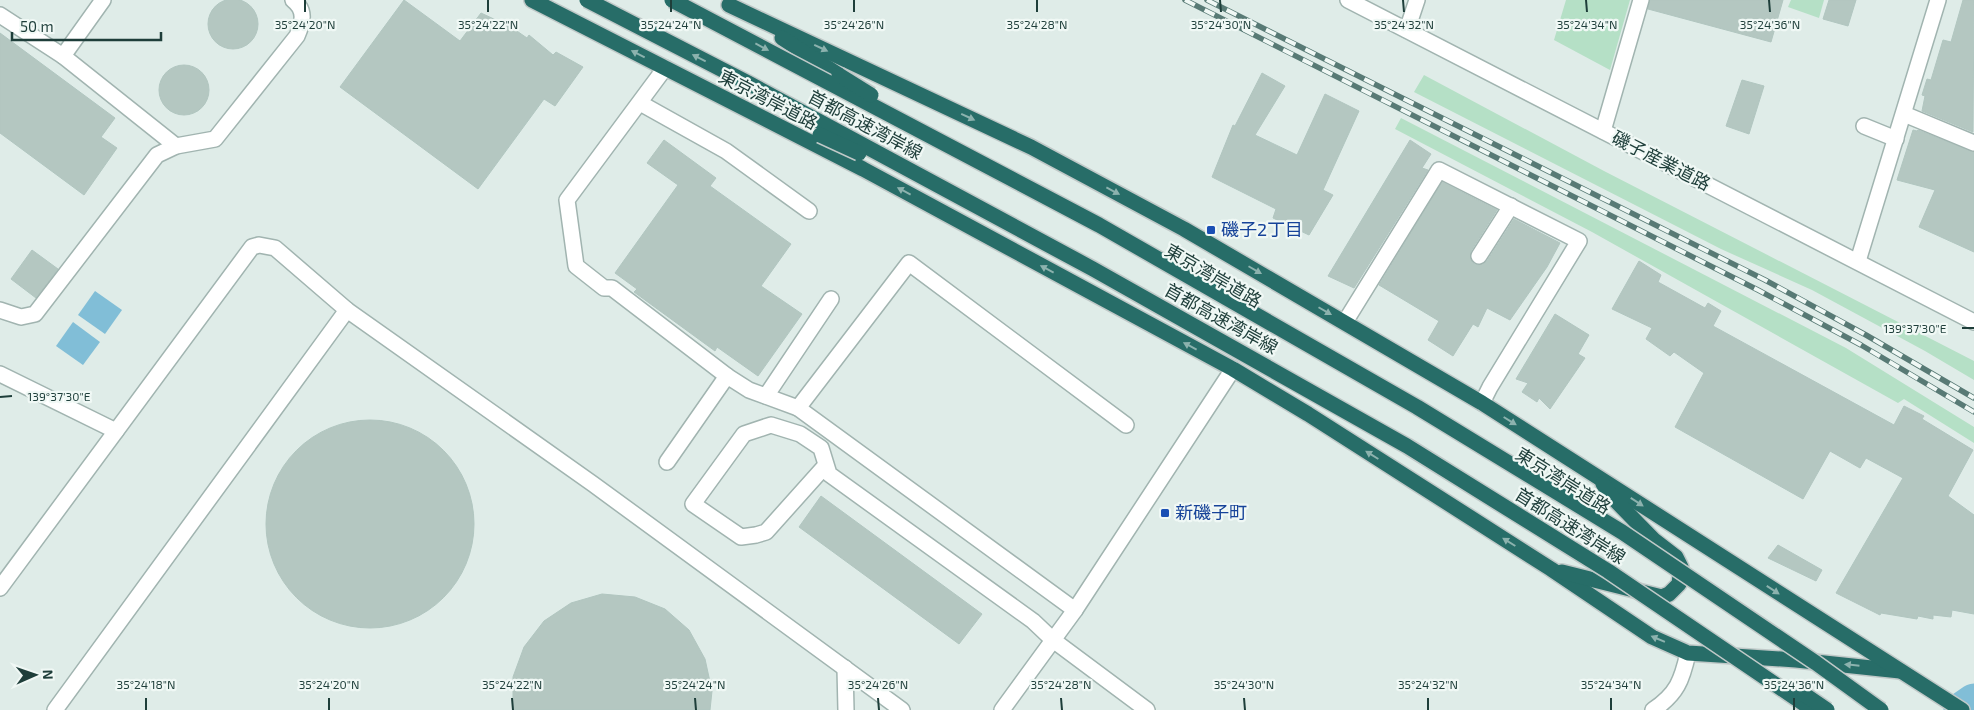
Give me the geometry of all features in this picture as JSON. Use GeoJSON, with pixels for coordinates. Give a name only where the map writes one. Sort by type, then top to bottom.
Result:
{"type":"FeatureCollection","features":[{"type":"Feature","properties":{"kind":"highway","name":"東京湾岸道路"},"geometry":{"type":"LineString","coordinates":[[532,0],[863,169],[1232,369],[1308,414],[1551,569],[1652,637],[1688,652],[1796,660],[1900,671]]}},
{"type":"Feature","properties":{"kind":"highway","name":"首都高速湾岸線"},"geometry":{"type":"LineString","coordinates":[[587,0],[759,89],[1093,269],[1407,446],[1608,571],[1812,710]]}},
{"type":"Feature","properties":{"kind":"highway","name":"首都高速湾岸線"},"geometry":{"type":"LineString","coordinates":[[672,0],[1099,225],[1417,407],[1622,532],[1881,710]]}},
{"type":"Feature","properties":{"kind":"highway","name":"東京湾岸道路"},"geometry":{"type":"LineString","coordinates":[[725,2],[1044,202],[1368,386],[1516,474],[1671,570],[1872,710]]}},
{"type":"Feature","properties":{"kind":"highway","name":"東京湾岸道路"},"geometry":{"type":"LineString","coordinates":[[725,2],[1031,147],[1184,229],[1482,403],[1962,710]]}},
{"type":"Feature","properties":{"kind":"highway","name":"東京湾岸道路"},"geometry":{"type":"LineString","coordinates":[[696,85],[820,136],[1042,234],[1340,398],[1432,452],[1615,566],[1827,710]]}},
{"type":"Feature","properties":{"kind":"highway","name":"東京湾岸道路"},"geometry":{"type":"LineString","coordinates":[[1551,569],[1662,597],[1669,594],[1679,584],[1681,567],[1676,558],[1654,540],[1613,498],[1596,475]]}},
{"type":"Feature","properties":{"kind":"street"},"geometry":{"type":"LineString","coordinates":[[63,56],[103,0]]}},
{"type":"Feature","properties":{"kind":"street"},"geometry":{"type":"LineString","coordinates":[[0,310],[21,317],[35,314],[157,155],[176,146],[216,139],[297,36],[302,23],[302,14],[299,5],[293,0]]}},
{"type":"Feature","properties":{"kind":"street","name":"磯子産業道路"},"geometry":{"type":"LineString","coordinates":[[1348,0],[1974,322]]}},
{"type":"Feature","properties":{"kind":"street"},"geometry":{"type":"LineString","coordinates":[[1407,30],[1417,0]]}},
{"type":"Feature","properties":{"kind":"street"},"geometry":{"type":"LineString","coordinates":[[1603,131],[1641,0]]}},
{"type":"Feature","properties":{"kind":"street"},"geometry":{"type":"LineString","coordinates":[[1858,261],[1938,0]]}},
{"type":"Feature","properties":{"kind":"street"},"geometry":{"type":"LineString","coordinates":[[0,15],[63,56],[176,146]]}},
{"type":"Feature","properties":{"kind":"street"},"geometry":{"type":"LineString","coordinates":[[665,68],[567,200],[576,266],[604,288],[612,288],[727,376],[749,390],[798,408],[1075,610]]}},
{"type":"Feature","properties":{"kind":"street"},"geometry":{"type":"LineString","coordinates":[[640,103],[726,151],[809,211]]}},
{"type":"Feature","properties":{"kind":"street"},"geometry":{"type":"LineString","coordinates":[[1904,114],[1974,143]]}},
{"type":"Feature","properties":{"kind":"street"},"geometry":{"type":"LineString","coordinates":[[1864,126],[1896,139]]}},
{"type":"Feature","properties":{"kind":"street"},"geometry":{"type":"LineString","coordinates":[[1345,322],[1439,170],[1579,241],[1482,403]]}},
{"type":"Feature","properties":{"kind":"street"},"geometry":{"type":"LineString","coordinates":[[1479,256],[1511,206]]}},
{"type":"Feature","properties":{"kind":"street"},"geometry":{"type":"LineString","coordinates":[[1,586],[252,247],[259,245],[275,248],[347,310],[593,484],[902,710]]}},
{"type":"Feature","properties":{"kind":"street"},"geometry":{"type":"LineString","coordinates":[[798,408],[908,264],[1126,425]]}},
{"type":"Feature","properties":{"kind":"street"},"geometry":{"type":"LineString","coordinates":[[766,396],[831,299]]}},
{"type":"Feature","properties":{"kind":"street"},"geometry":{"type":"LineString","coordinates":[[55,710],[347,310]]}},
{"type":"Feature","properties":{"kind":"street"},"geometry":{"type":"LineString","coordinates":[[1002,710],[1075,610],[1232,369]]}},
{"type":"Feature","properties":{"kind":"street"},"geometry":{"type":"LineString","coordinates":[[0,374],[116,431]]}},
{"type":"Feature","properties":{"kind":"street"},"geometry":{"type":"LineString","coordinates":[[667,462],[727,376]]}},
{"type":"Feature","properties":{"kind":"street"},"geometry":{"type":"LineString","coordinates":[[826,465],[766,532],[756,535],[741,537],[694,504],[744,434],[771,425],[800,434],[821,448],[826,465],[828,474],[1033,621],[1054,640],[1147,710]]}},
{"type":"Feature","properties":{"kind":"street"},"geometry":{"type":"LineString","coordinates":[[1653,710],[1674,693],[1684,674],[1688,652]]}},
{"type":"Feature","properties":{"kind":"street"},"geometry":{"type":"LineString","coordinates":[[845,668],[846,710]]}},
{"type":"Feature","properties":{"kind":"green space"},"geometry":{"type":"Polygon","coordinates":[[[1566,0],[1630,0],[1610,70],[1554,40],[1566,0]]]}},
{"type":"Feature","properties":{"kind":"green space"},"geometry":{"type":"Polygon","coordinates":[[[1791,0],[1824,0],[1819,18],[1788,7],[1791,0]]]}},
{"type":"Feature","properties":{"kind":"green space"},"geometry":{"type":"Polygon","coordinates":[[[1424,75],[1604,171],[1974,361],[1974,380],[1925,351],[1812,290],[1721,249],[1414,92],[1424,75]]]}},
{"type":"Feature","properties":{"kind":"green space"},"geometry":{"type":"Polygon","coordinates":[[[1401,118],[1846,348],[1974,427],[1974,443],[1904,399],[1898,403],[1592,232],[1395,129],[1401,118]]]}},
{"type":"Feature","properties":{"kind":"water"},"geometry":{"type":"Polygon","coordinates":[[[95,291],[122,310],[105,334],[78,315],[95,291]]]}},
{"type":"Feature","properties":{"kind":"water"},"geometry":{"type":"Polygon","coordinates":[[[73,322],[100,342],[83,365],[56,346],[73,322]]]}},
{"type":"Feature","properties":{"kind":"building"},"geometry":{"type":"Polygon","coordinates":[[[233,-1],[243,1],[251,6],[256,14],[258,24],[256,34],[251,42],[243,47],[233,49],[223,47],[215,42],[210,34],[208,24],[210,14],[215,6],[223,1],[233,-1]]]}},
{"type":"Feature","properties":{"kind":"building"},"geometry":{"type":"Polygon","coordinates":[[[404,0],[460,41],[481,13],[511,27],[527,38],[529,35],[553,55],[556,52],[583,67],[555,106],[544,99],[478,189],[340,87],[404,0]]]}},
{"type":"Feature","properties":{"kind":"building"},"geometry":{"type":"Polygon","coordinates":[[[1650,0],[1783,0],[1771,42],[1648,9],[1650,0]]]}},
{"type":"Feature","properties":{"kind":"building"},"geometry":{"type":"Polygon","coordinates":[[[1829,0],[1856,0],[1848,26],[1823,19],[1829,0]]]}},
{"type":"Feature","properties":{"kind":"building"},"geometry":{"type":"Polygon","coordinates":[[[1963,0],[1974,0],[1973,132],[1922,111],[1925,96],[1922,95],[1927,79],[1931,80],[1943,40],[1951,42],[1963,0]]]}},
{"type":"Feature","properties":{"kind":"building"},"geometry":{"type":"Polygon","coordinates":[[[0,33],[115,118],[101,137],[117,148],[84,195],[0,133],[0,33]]]}},
{"type":"Feature","properties":{"kind":"building"},"geometry":{"type":"Polygon","coordinates":[[[179,65],[189,65],[202,72],[209,85],[209,95],[202,108],[189,115],[179,115],[170,111],[163,104],[159,95],[159,85],[163,76],[170,69],[179,65]]]}},
{"type":"Feature","properties":{"kind":"building"},"geometry":{"type":"Polygon","coordinates":[[[1262,73],[1285,86],[1255,135],[1297,155],[1325,94],[1359,111],[1323,190],[1333,195],[1309,235],[1273,218],[1276,209],[1212,177],[1233,125],[1235,126],[1262,73]]]}},
{"type":"Feature","properties":{"kind":"building"},"geometry":{"type":"Polygon","coordinates":[[[1742,80],[1764,86],[1749,134],[1726,126],[1742,80]]]}},
{"type":"Feature","properties":{"kind":"building"},"geometry":{"type":"Polygon","coordinates":[[[1913,130],[1918,130],[1974,152],[1974,252],[1919,227],[1935,190],[1897,180],[1913,130]]]}},
{"type":"Feature","properties":{"kind":"building"},"geometry":{"type":"Polygon","coordinates":[[[664,140],[716,178],[710,186],[791,244],[761,286],[802,314],[758,376],[717,347],[715,351],[634,292],[637,289],[615,273],[678,185],[647,163],[664,140]]]}},
{"type":"Feature","properties":{"kind":"building"},"geometry":{"type":"Polygon","coordinates":[[[1410,140],[1431,154],[1422,168],[1428,170],[1354,288],[1328,276],[1410,140]]]}},
{"type":"Feature","properties":{"kind":"building"},"geometry":{"type":"Polygon","coordinates":[[[1442,182],[1497,210],[1471,251],[1471,260],[1474,264],[1479,265],[1487,261],[1514,219],[1560,243],[1547,267],[1510,320],[1487,308],[1478,327],[1473,324],[1453,356],[1428,340],[1439,321],[1379,285],[1442,182]]]}},
{"type":"Feature","properties":{"kind":"building"},"geometry":{"type":"Polygon","coordinates":[[[32,250],[58,269],[36,298],[11,279],[32,250]]]}},
{"type":"Feature","properties":{"kind":"building"},"geometry":{"type":"Polygon","coordinates":[[[1639,261],[1661,275],[1658,282],[1705,308],[1708,303],[1721,311],[1713,326],[1894,425],[1904,406],[1924,416],[1922,419],[1973,450],[1948,496],[1974,515],[1974,614],[1952,610],[1951,617],[1933,615],[1933,619],[1918,616],[1917,619],[1881,613],[1880,615],[1836,593],[1903,478],[1866,458],[1860,468],[1830,451],[1803,499],[1675,427],[1704,373],[1674,352],[1670,356],[1646,339],[1652,328],[1612,309],[1639,261]]]}},
{"type":"Feature","properties":{"kind":"building"},"geometry":{"type":"Polygon","coordinates":[[[1555,314],[1589,335],[1578,354],[1585,358],[1550,409],[1539,398],[1537,402],[1522,392],[1528,383],[1516,379],[1555,314]]]}},
{"type":"Feature","properties":{"kind":"building"},"geometry":{"type":"Polygon","coordinates":[[[370,420],[390,422],[410,428],[419,432],[444,450],[462,475],[466,484],[472,504],[474,524],[472,544],[466,564],[462,573],[444,598],[419,616],[410,620],[390,626],[370,628],[350,626],[330,620],[321,616],[296,598],[278,573],[274,564],[268,544],[266,524],[268,504],[274,484],[278,475],[296,450],[321,432],[330,428],[350,422],[370,420]]]}},
{"type":"Feature","properties":{"kind":"building"},"geometry":{"type":"Polygon","coordinates":[[[821,496],[982,614],[959,644],[799,527],[821,496]]]}},
{"type":"Feature","properties":{"kind":"building"},"geometry":{"type":"Polygon","coordinates":[[[1778,545],[1822,570],[1816,581],[1768,558],[1778,545]]]}},
{"type":"Feature","properties":{"kind":"building"},"geometry":{"type":"Polygon","coordinates":[[[602,594],[635,597],[665,609],[689,630],[705,659],[712,691],[710,710],[513,710],[513,677],[524,647],[544,621],[571,603],[602,594]]]}},
{"type":"Feature","properties":{"kind":"waterway"},"geometry":{"type":"LineString","coordinates":[[1961,710],[1974,701]]}},
{"type":"Feature","properties":{"kind":"railway"},"geometry":{"type":"LineString","coordinates":[[1185,0],[1758,290],[1861,345],[1974,412]]}},
{"type":"Feature","properties":{"kind":"railway"},"geometry":{"type":"LineString","coordinates":[[1207,0],[1765,280],[1866,335],[1974,398]]}},
{"type":"Feature","properties":{"kind":"place","name":"磯子2丁目"},"geometry":{"type":"Point","coordinates":[1211,230]}},
{"type":"Feature","properties":{"kind":"place","name":"新磯子町"},"geometry":{"type":"Point","coordinates":[1165,513]}}]}
